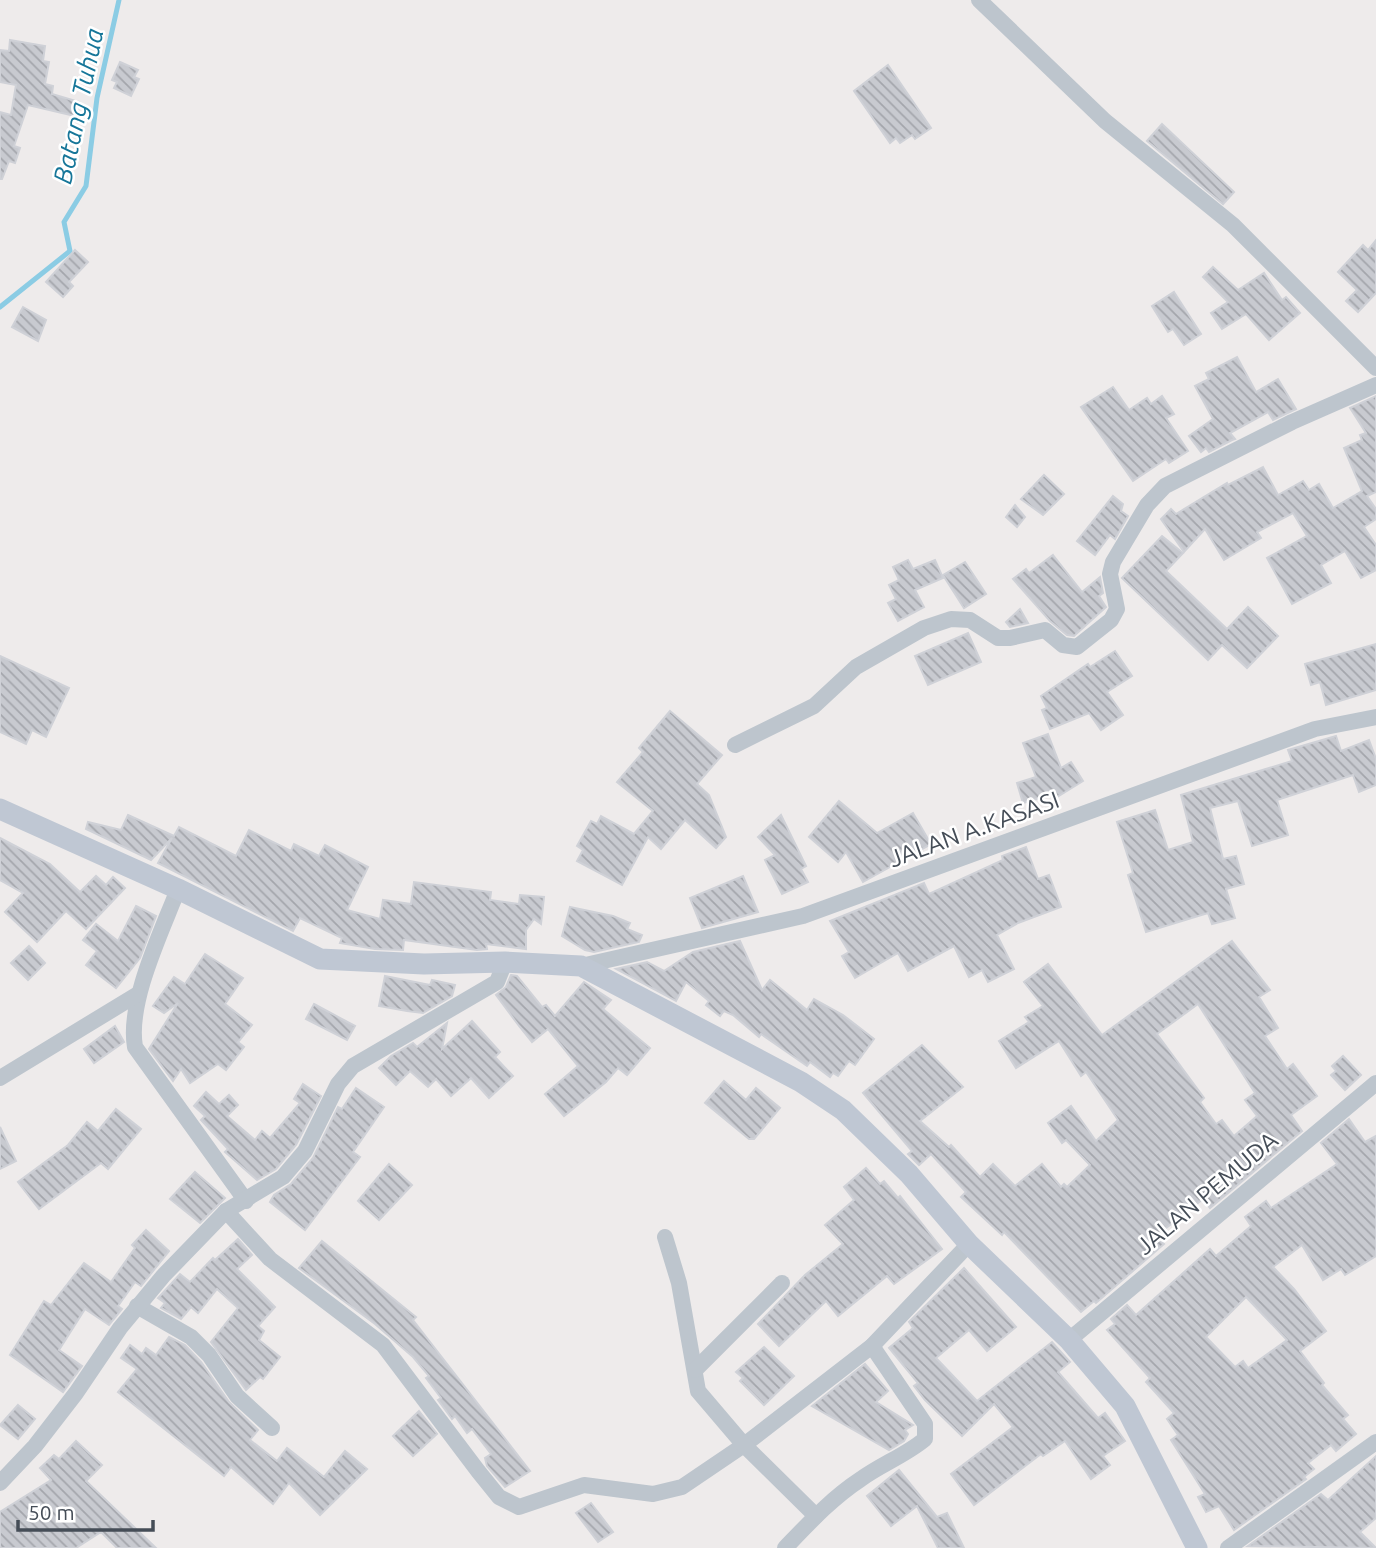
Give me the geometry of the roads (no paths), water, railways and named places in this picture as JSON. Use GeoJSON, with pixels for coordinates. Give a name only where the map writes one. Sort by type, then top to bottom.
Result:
{"type":"FeatureCollection","features":[{"type":"Feature","properties":{"kind":"main road"},"geometry":{"type":"LineString","coordinates":[[0,809],[178,889],[320,959],[424,964],[505,962],[581,966],[698,1025],[801,1082],[843,1110],[909,1174],[969,1244],[1069,1340],[1125,1406],[1196,1548]]}},
{"type":"Feature","properties":{"kind":"street"},"geometry":{"type":"LineString","coordinates":[[979,0],[1105,121],[1233,225],[1376,368]]}},
{"type":"Feature","properties":{"kind":"street"},"geometry":{"type":"LineString","coordinates":[[735,745],[814,706],[856,667],[924,628],[951,618],[970,620],[998,638],[1045,630],[1063,645],[1077,647],[1111,620],[1117,610],[1110,574],[1113,562],[1147,505],[1165,486],[1292,422],[1376,385]]}},
{"type":"Feature","properties":{"kind":"street","name":"JALAN A.KASASI"},"geometry":{"type":"LineString","coordinates":[[581,966],[803,916],[1315,729],[1376,717]]}},
{"type":"Feature","properties":{"kind":"street"},"geometry":{"type":"LineString","coordinates":[[178,889],[138,994],[133,1036],[140,1059],[246,1201]]}},
{"type":"Feature","properties":{"kind":"street"},"geometry":{"type":"LineString","coordinates":[[0,1483],[35,1446],[137,1306],[226,1211],[283,1177],[305,1151],[338,1084],[353,1066],[498,982],[505,962]]}},
{"type":"Feature","properties":{"kind":"street"},"geometry":{"type":"LineString","coordinates":[[0,1078],[138,994]]}},
{"type":"Feature","properties":{"kind":"street","name":"JALAN PEMUDA"},"geometry":{"type":"LineString","coordinates":[[1069,1340],[1376,1083]]}},
{"type":"Feature","properties":{"kind":"street"},"geometry":{"type":"LineString","coordinates":[[226,1211],[270,1259],[383,1345],[499,1497],[519,1507],[584,1485],[653,1494],[688,1483],[744,1445],[872,1346],[969,1244]]}},
{"type":"Feature","properties":{"kind":"street"},"geometry":{"type":"LineString","coordinates":[[665,1237],[679,1283],[698,1391],[744,1445],[816,1516]]}},
{"type":"Feature","properties":{"kind":"street"},"geometry":{"type":"LineString","coordinates":[[695,1370],[782,1283]]}},
{"type":"Feature","properties":{"kind":"street"},"geometry":{"type":"LineString","coordinates":[[137,1306],[191,1337],[209,1355],[237,1396],[272,1428]]}},
{"type":"Feature","properties":{"kind":"street"},"geometry":{"type":"LineString","coordinates":[[785,1548],[816,1516],[860,1479],[913,1450],[925,1439],[925,1423],[872,1346]]}},
{"type":"Feature","properties":{"kind":"street"},"geometry":{"type":"LineString","coordinates":[[1228,1548],[1376,1442]]}},
{"type":"Feature","properties":{"kind":"waterway","name":"Batang Tuhua"},"geometry":{"type":"LineString","coordinates":[[0,307],[70,251],[64,222],[86,186],[97,98],[119,0]]}}]}
